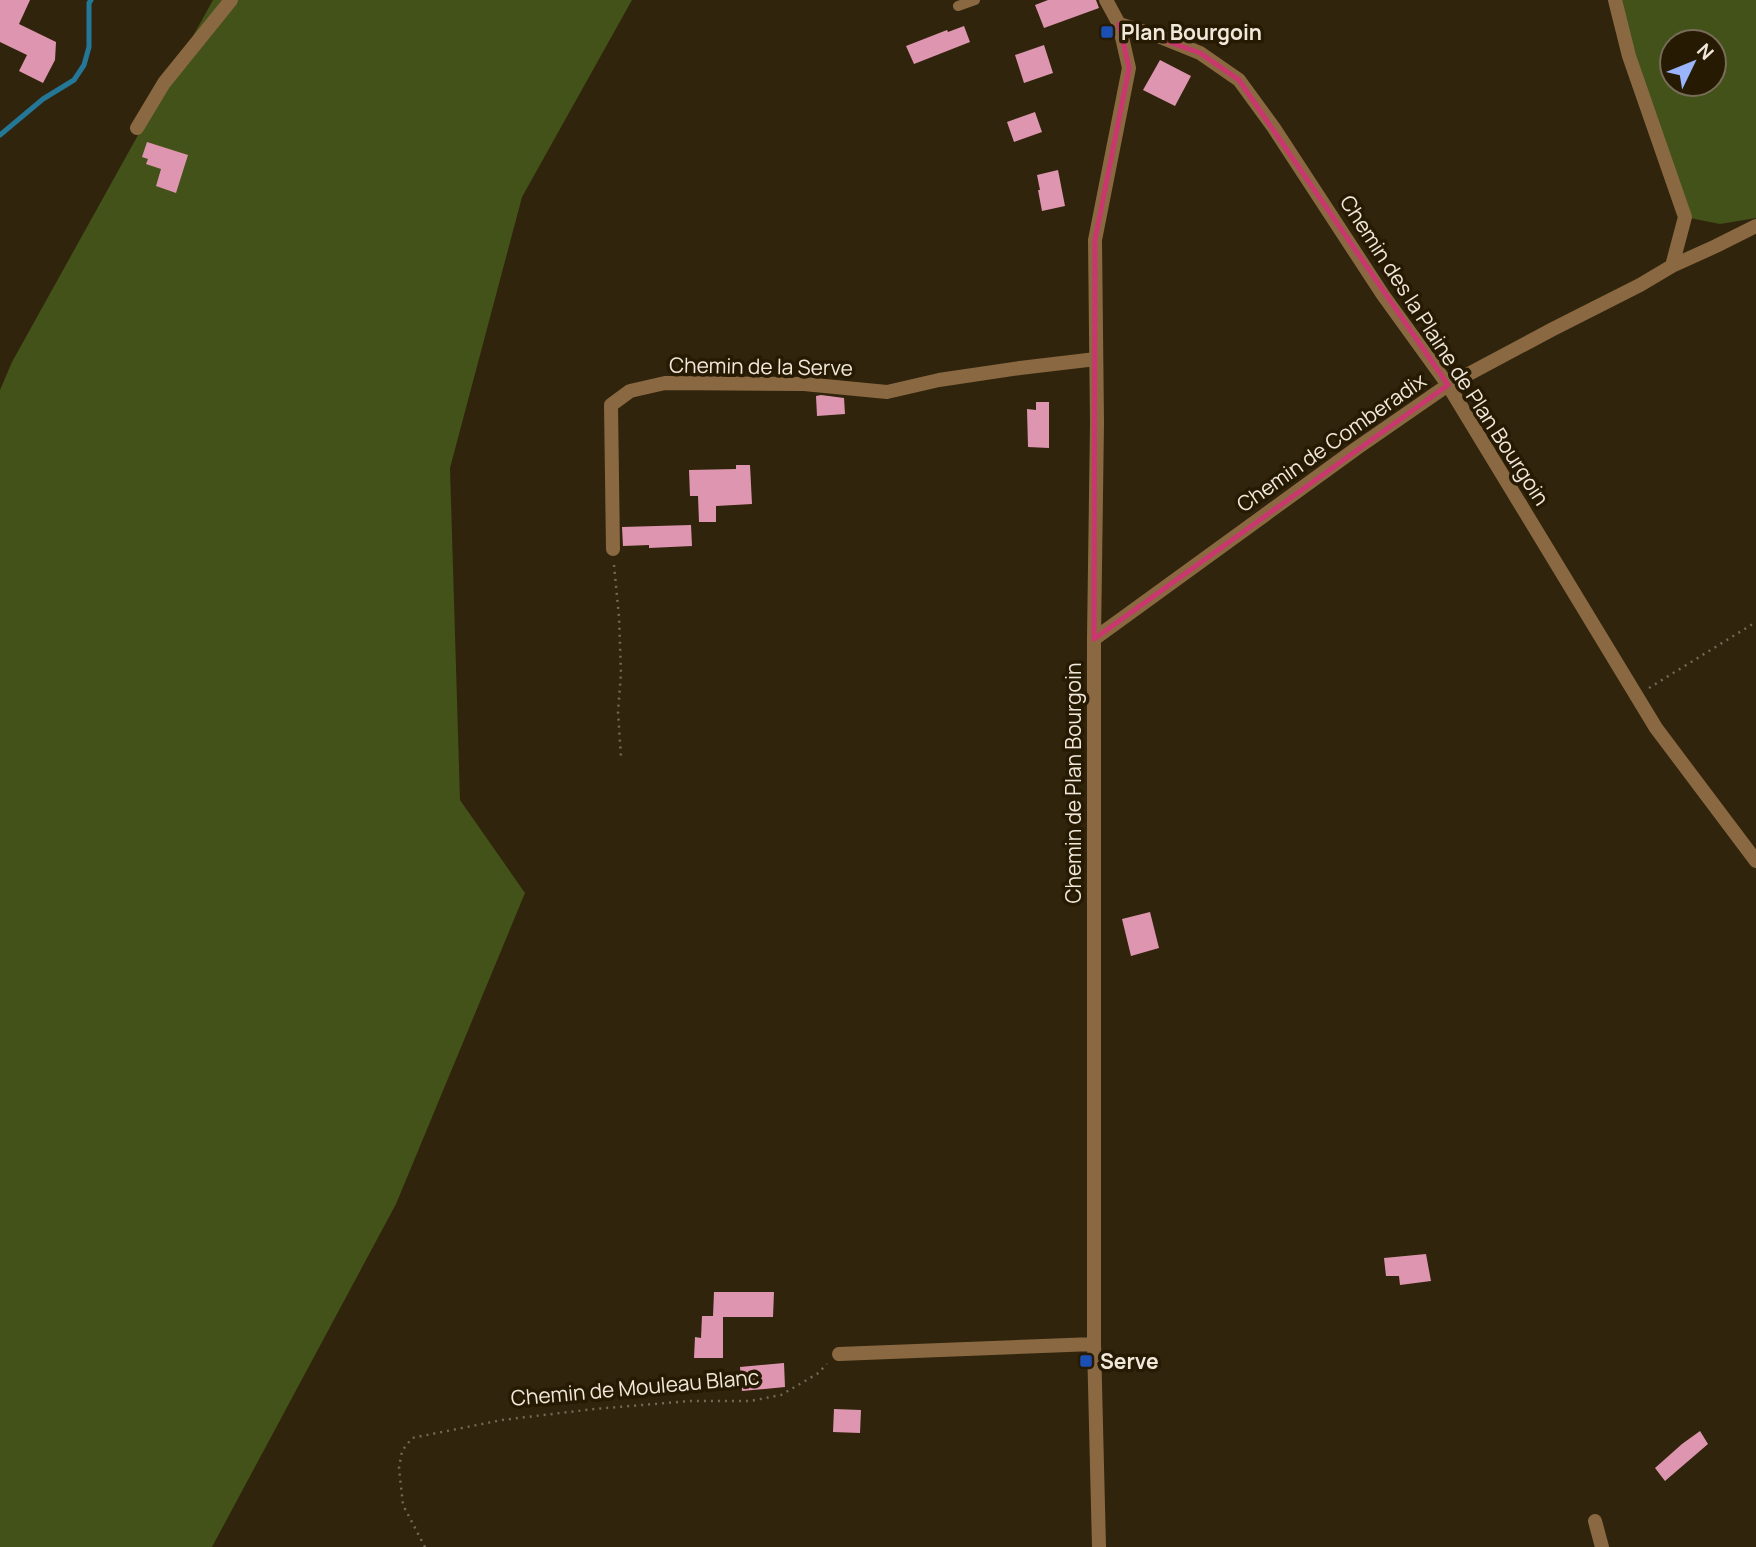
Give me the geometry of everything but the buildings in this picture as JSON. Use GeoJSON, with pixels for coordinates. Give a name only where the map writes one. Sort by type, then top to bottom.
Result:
{"type":"FeatureCollection","features":[{"type":"Feature","properties":{"kind":"street"},"geometry":{"type":"LineString","coordinates":[[137,128],[164,83],[231,0]]}},
{"type":"Feature","properties":{"kind":"street","name":"Chemin de Plan Bourgoin"},"geometry":{"type":"LineString","coordinates":[[1099,1547],[1094,1343],[1094,639],[1097,423],[1095,240],[1129,68],[1119,24],[1106,0]]}},
{"type":"Feature","properties":{"kind":"street"},"geometry":{"type":"LineString","coordinates":[[1615,0],[1629,56],[1685,216],[1672,266]]}},
{"type":"Feature","properties":{"kind":"street","name":"Chemin des la Plaine de Plan Bourgoin"},"geometry":{"type":"LineString","coordinates":[[1119,24],[1200,53],[1239,80],[1448,385],[1656,728],[1756,861]]}},
{"type":"Feature","properties":{"kind":"street","name":"Chemin de Comberadix"},"geometry":{"type":"LineString","coordinates":[[1094,639],[1448,385],[1672,266],[1756,226]]}},
{"type":"Feature","properties":{"kind":"street","name":"Chemin de la Serve"},"geometry":{"type":"LineString","coordinates":[[613,549],[611,405],[629,391],[679,383],[804,384],[887,392],[939,380],[1096,359]]}},
{"type":"Feature","properties":{"kind":"street"},"geometry":{"type":"LineString","coordinates":[[839,1354],[1094,1343]]}},
{"type":"Feature","properties":{"kind":"street"},"geometry":{"type":"LineString","coordinates":[[1595,1521],[1602,1547]]}},
{"type":"Feature","properties":{"kind":"lane"},"geometry":{"type":"LineString","coordinates":[[958,6],[975,0]]}},
{"type":"Feature","properties":{"kind":"path"},"geometry":{"type":"LineString","coordinates":[[613,549],[619,617],[621,673],[618,712],[621,757]]}},
{"type":"Feature","properties":{"kind":"path"},"geometry":{"type":"LineString","coordinates":[[1637,695],[1756,622]]}},
{"type":"Feature","properties":{"kind":"path","name":"Chemin de Mouleau Blanc"},"geometry":{"type":"LineString","coordinates":[[425,1547],[403,1505],[399,1468],[402,1451],[412,1438],[502,1420],[690,1401],[750,1401],[781,1395],[817,1374],[839,1354]]}},
{"type":"Feature","properties":{"kind":"highlighted area"},"geometry":{"type":"Polygon","coordinates":[[[1119,24],[1200,53],[1239,80],[1448,385],[1094,639],[1095,240],[1129,68],[1119,24]]]}},
{"type":"Feature","properties":{"kind":"green space"},"geometry":{"type":"Polygon","coordinates":[[[213,0],[632,0],[522,197],[450,468],[460,800],[525,893],[396,1204],[212,1547],[0,1547],[0,390],[12,362],[213,0]]]}},
{"type":"Feature","properties":{"kind":"green space"},"geometry":{"type":"Polygon","coordinates":[[[1615,0],[1756,0],[1756,218],[1720,224],[1685,217],[1615,0]]]}},
{"type":"Feature","properties":{"kind":"waterway"},"geometry":{"type":"LineString","coordinates":[[0,135],[43,99],[74,80],[84,65],[89,47],[91,0]]}},
{"type":"Feature","properties":{"kind":"place","name":"Plan Bourgoin"},"geometry":{"type":"Point","coordinates":[1107,32]}},
{"type":"Feature","properties":{"kind":"place","name":"Serve"},"geometry":{"type":"Point","coordinates":[1086,1361]}}]}
